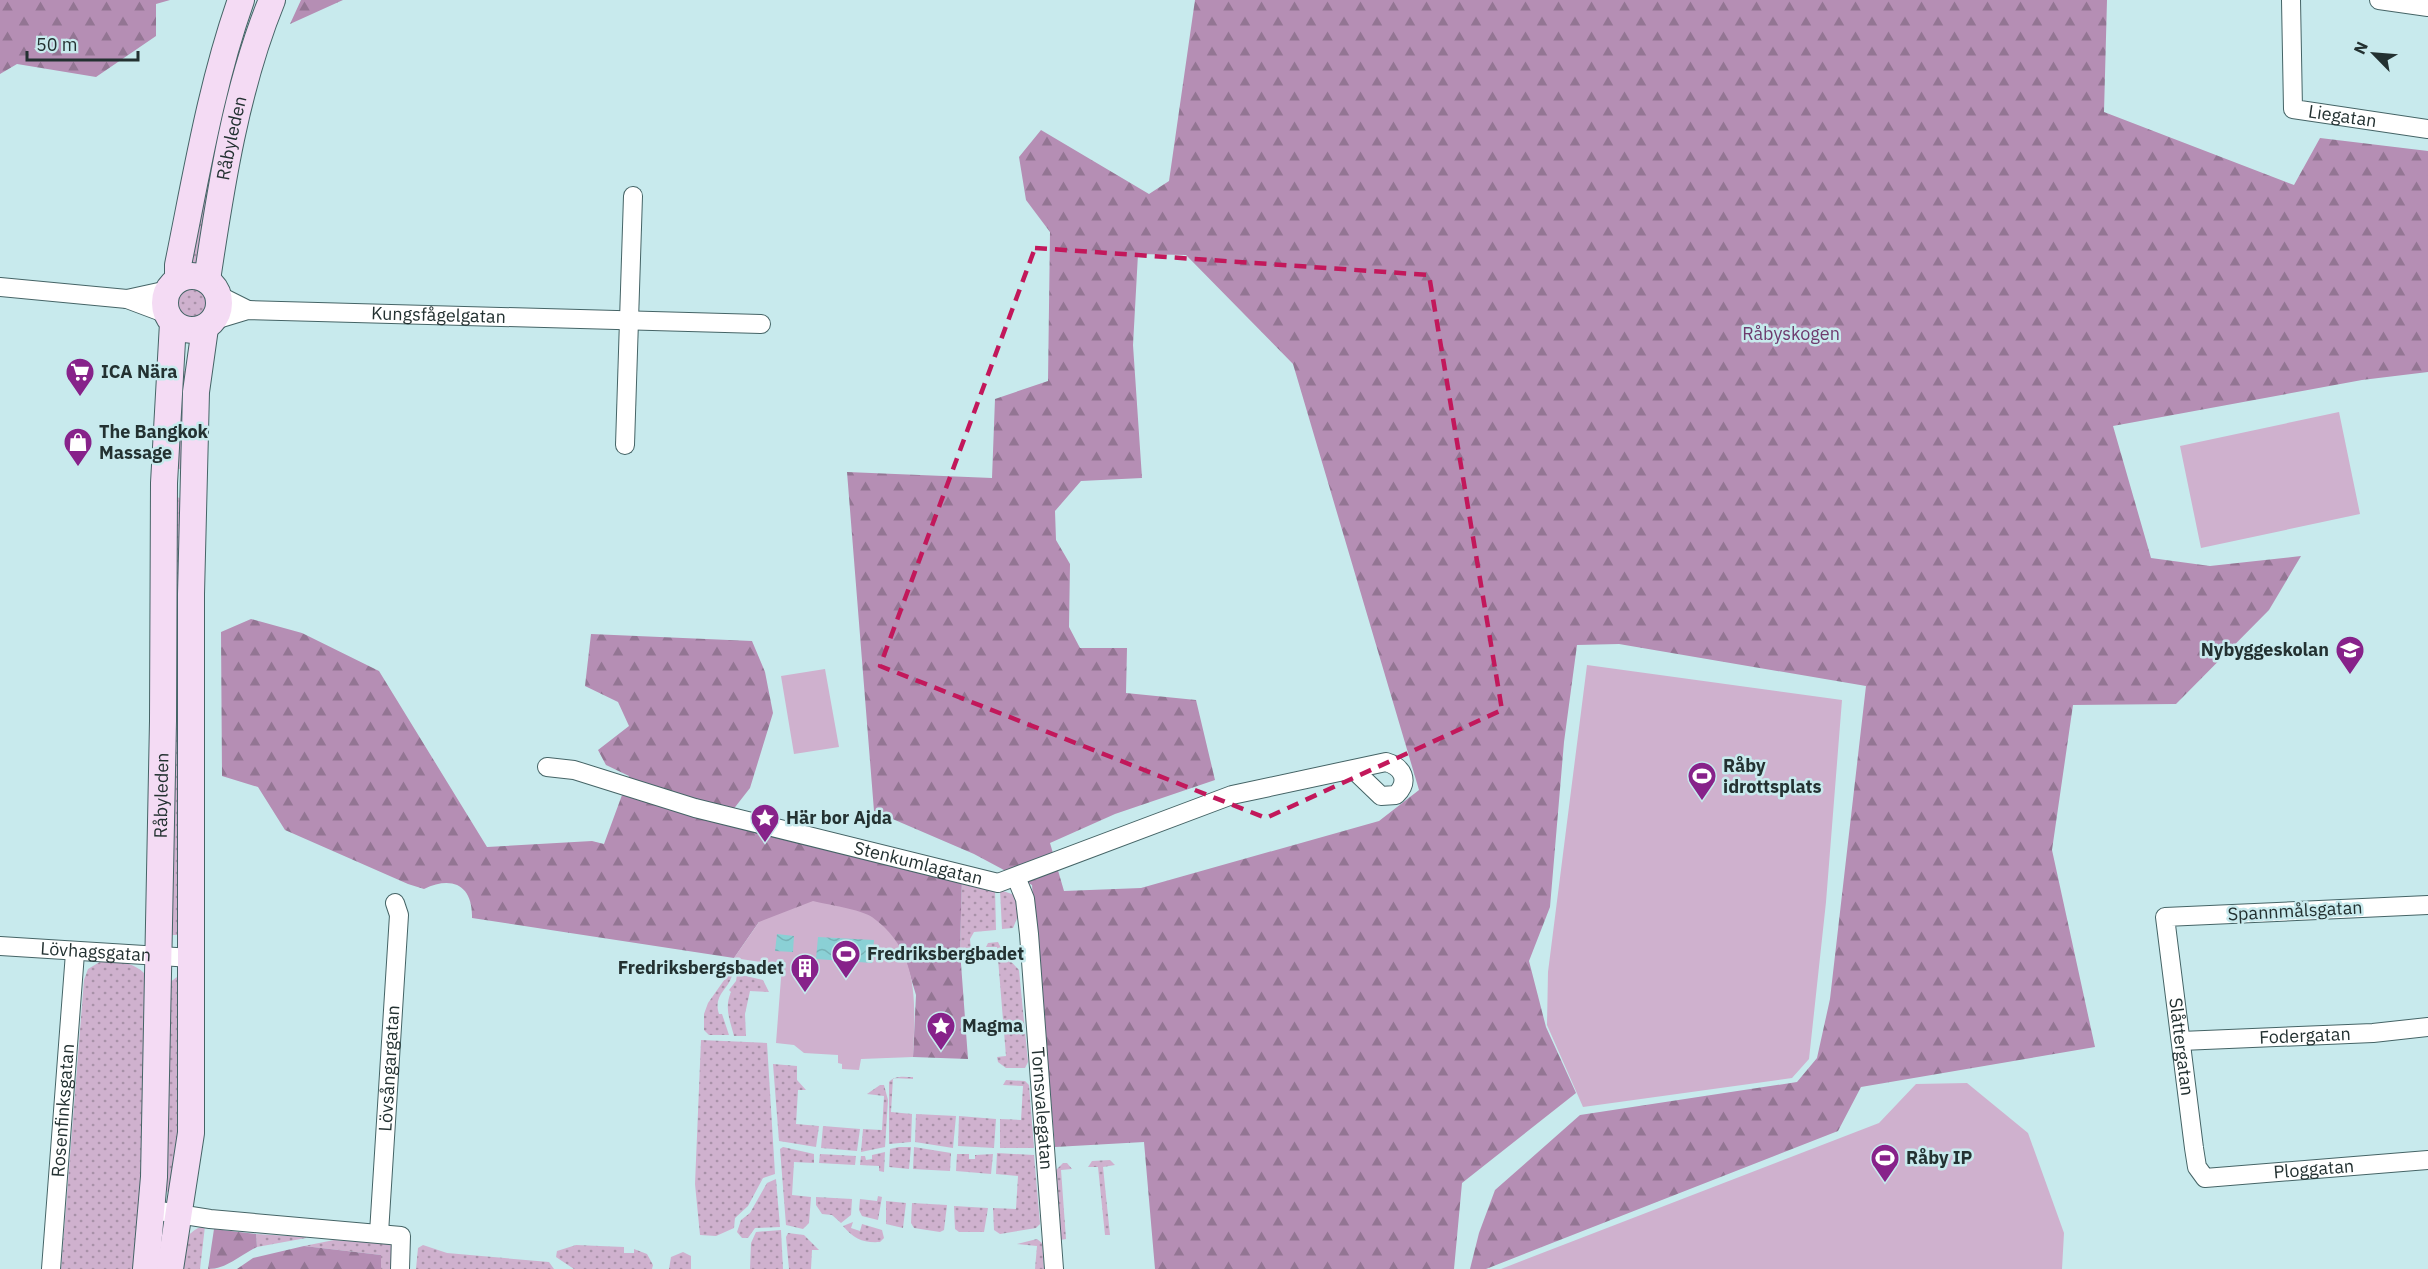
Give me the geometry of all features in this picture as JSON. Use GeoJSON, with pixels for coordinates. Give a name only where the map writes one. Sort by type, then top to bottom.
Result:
{"type":"FeatureCollection","features":[{"type":"Feature","properties":{"kind":"main road","name":"Råbyleden"},"geometry":{"type":"LineString","coordinates":[[146,1269],[153,1210],[159,957],[164,483],[172,301],[202,149],[241,0]]}},
{"type":"Feature","properties":{"kind":"main road","name":"Råbyleden"},"geometry":{"type":"LineString","coordinates":[[170,1269],[191,1133],[191,583],[196,392],[211,306],[231,142],[252,61],[272,0]]}},
{"type":"Feature","properties":{"kind":"main road"},"geometry":{"type":"LineString","coordinates":[[192,276],[211,306],[187,330],[172,301],[192,276]]}},
{"type":"Feature","properties":{"kind":"street","name":"Liegatan"},"geometry":{"type":"LineString","coordinates":[[2291,0],[2293,109],[2428,129]]}},
{"type":"Feature","properties":{"kind":"street"},"geometry":{"type":"LineString","coordinates":[[2379,0],[2428,7]]}},
{"type":"Feature","properties":{"kind":"street"},"geometry":{"type":"LineString","coordinates":[[624,445],[633,196]]}},
{"type":"Feature","properties":{"kind":"street"},"geometry":{"type":"LineString","coordinates":[[0,287],[172,301]]}},
{"type":"Feature","properties":{"kind":"street","name":"Kungsfågelgatan"},"geometry":{"type":"LineString","coordinates":[[211,306],[248,310],[630,318],[762,324]]}},
{"type":"Feature","properties":{"kind":"street","name":"Stenkumlagatan"},"geometry":{"type":"LineString","coordinates":[[547,767],[574,771],[695,808],[998,882],[1232,795],[1355,771]]}},
{"type":"Feature","properties":{"kind":"street","name":"Tornsvalegatan"},"geometry":{"type":"LineString","coordinates":[[1016,877],[1024,899],[1029,934],[1054,1269]]}},
{"type":"Feature","properties":{"kind":"street","name":"Lövsångargatan"},"geometry":{"type":"LineString","coordinates":[[379,1233],[399,915],[395,903]]}},
{"type":"Feature","properties":{"kind":"street","name":"Spannmålsgatan"},"geometry":{"type":"LineString","coordinates":[[2166,921],[2165,917],[2428,905]]}},
{"type":"Feature","properties":{"kind":"street","name":"Slåttergatan"},"geometry":{"type":"LineString","coordinates":[[2166,921],[2194,1148],[2201,1174]]}},
{"type":"Feature","properties":{"kind":"street","name":"Lövhagsgatan"},"geometry":{"type":"LineString","coordinates":[[0,946],[75,953],[192,958]]}},
{"type":"Feature","properties":{"kind":"street","name":"Rosenfinksgatan"},"geometry":{"type":"LineString","coordinates":[[51,1269],[75,953]]}},
{"type":"Feature","properties":{"kind":"street","name":"Fodergatan"},"geometry":{"type":"LineString","coordinates":[[2181,1041],[2373,1033],[2428,1027]]}},
{"type":"Feature","properties":{"kind":"street","name":"Ploggatan"},"geometry":{"type":"LineString","coordinates":[[2201,1174],[2211,1180],[2288,1170],[2428,1160]]}},
{"type":"Feature","properties":{"kind":"street"},"geometry":{"type":"LineString","coordinates":[[153,1210],[210,1219],[401,1236],[400,1269]]}},
{"type":"Feature","properties":{"kind":"highlighted area"},"geometry":{"type":"Polygon","coordinates":[[[1035,248],[1429,275],[1502,710],[1266,818],[880,666],[1035,248]]]}},
{"type":"Feature","properties":{"kind":"shaded area"},"geometry":{"type":"Polygon","coordinates":[[[232,51],[248,53],[203,266],[187,263],[232,51]]]}},
{"type":"Feature","properties":{"kind":"shaded area"},"geometry":{"type":"Polygon","coordinates":[[[192,283],[206,289],[212,303],[206,317],[192,323],[178,317],[172,303],[178,289],[192,283]]]}},
{"type":"Feature","properties":{"kind":"shaded area"},"geometry":{"type":"Polygon","coordinates":[[[176,371],[191,371],[183,469],[174,469],[176,371]]]}},
{"type":"Feature","properties":{"kind":"shaded area"},"geometry":{"type":"Polygon","coordinates":[[[2339,412],[2360,514],[2201,548],[2180,446],[2339,412]]]}},
{"type":"Feature","properties":{"kind":"shaded area"},"geometry":{"type":"Polygon","coordinates":[[[177,497],[182,499],[180,935],[170,935],[173,499],[177,497]]]}},
{"type":"Feature","properties":{"kind":"shaded area","name":"Råby idrottsplats"},"geometry":{"type":"Polygon","coordinates":[[[1587,665],[1842,700],[1826,902],[1809,1059],[1792,1078],[1583,1107],[1547,1025],[1548,972],[1587,665]]]}},
{"type":"Feature","properties":{"kind":"shaded area"},"geometry":{"type":"Polygon","coordinates":[[[825,669],[839,747],[794,754],[781,676],[825,669]]]}},
{"type":"Feature","properties":{"kind":"shaded area"},"geometry":{"type":"Polygon","coordinates":[[[962,875],[995,889],[996,930],[974,932],[970,939],[971,950],[960,950],[962,875]]]}},
{"type":"Feature","properties":{"kind":"shaded area"},"geometry":{"type":"Polygon","coordinates":[[[1000,890],[1015,895],[1018,916],[1013,928],[1002,929],[1000,890]]]}},
{"type":"Feature","properties":{"kind":"shaded area","name":"Fredriksbergbadet"},"geometry":{"type":"Polygon","coordinates":[[[813,901],[867,914],[888,931],[899,946],[912,981],[913,1057],[861,1059],[859,1070],[842,1069],[842,1064],[838,1063],[838,1055],[804,1053],[794,1045],[776,1043],[782,965],[734,958],[759,922],[813,901]]]}},
{"type":"Feature","properties":{"kind":"shaded area"},"geometry":{"type":"Polygon","coordinates":[[[998,942],[1004,954],[1019,970],[1028,1062],[1025,1068],[1006,1068],[998,1062],[997,1057],[1006,1056],[997,947],[986,947],[988,943],[998,942]]]}},
{"type":"Feature","properties":{"kind":"shaded area"},"geometry":{"type":"Polygon","coordinates":[[[103,960],[132,965],[147,976],[145,1124],[135,1269],[61,1269],[84,980],[88,969],[103,960]]]}},
{"type":"Feature","properties":{"kind":"shaded area"},"geometry":{"type":"Polygon","coordinates":[[[737,974],[763,980],[769,992],[750,991],[745,1014],[746,1036],[734,1036],[728,1014],[731,992],[729,990],[736,981],[737,974]]]}},
{"type":"Feature","properties":{"kind":"shaded area"},"geometry":{"type":"Polygon","coordinates":[[[727,976],[732,976],[719,998],[718,1008],[729,1035],[709,1035],[704,1030],[704,1014],[708,1003],[727,976]]]}},
{"type":"Feature","properties":{"kind":"shaded area"},"geometry":{"type":"Polygon","coordinates":[[[177,977],[181,979],[184,1099],[169,1194],[165,1189],[169,1096],[169,983],[177,977]]]}},
{"type":"Feature","properties":{"kind":"shaded area"},"geometry":{"type":"Polygon","coordinates":[[[701,1040],[767,1043],[775,1174],[763,1178],[748,1206],[735,1218],[734,1228],[716,1236],[700,1235],[695,1184],[701,1040]]]}},
{"type":"Feature","properties":{"kind":"shaded area"},"geometry":{"type":"Polygon","coordinates":[[[773,1064],[797,1066],[797,1080],[806,1090],[798,1090],[796,1124],[819,1126],[816,1147],[779,1141],[773,1064]]]}},
{"type":"Feature","properties":{"kind":"shaded area"},"geometry":{"type":"Polygon","coordinates":[[[913,1077],[913,1079],[895,1078],[913,1077]]]}},
{"type":"Feature","properties":{"kind":"shaded area"},"geometry":{"type":"Polygon","coordinates":[[[893,1079],[891,1112],[912,1114],[911,1142],[889,1144],[889,1082],[893,1079]]]}},
{"type":"Feature","properties":{"kind":"shaded area"},"geometry":{"type":"Polygon","coordinates":[[[1006,1080],[1025,1081],[1029,1085],[1034,1148],[1000,1148],[1000,1119],[1021,1120],[1023,1086],[1003,1085],[1006,1080]]]}},
{"type":"Feature","properties":{"kind":"shaded area","name":"Råby IP"},"geometry":{"type":"Polygon","coordinates":[[[1967,1083],[2028,1133],[2064,1233],[2062,1269],[1501,1269],[1879,1123],[1916,1084],[1967,1083]]]}},
{"type":"Feature","properties":{"kind":"shaded area"},"geometry":{"type":"Polygon","coordinates":[[[880,1085],[884,1085],[888,1100],[885,1147],[861,1152],[863,1129],[882,1130],[884,1096],[867,1094],[880,1085]]]}},
{"type":"Feature","properties":{"kind":"shaded area"},"geometry":{"type":"Polygon","coordinates":[[[916,1114],[956,1116],[953,1148],[915,1142],[916,1114]]]}},
{"type":"Feature","properties":{"kind":"shaded area"},"geometry":{"type":"Polygon","coordinates":[[[959,1116],[996,1119],[994,1148],[958,1146],[959,1116]]]}},
{"type":"Feature","properties":{"kind":"shaded area"},"geometry":{"type":"Polygon","coordinates":[[[823,1126],[860,1129],[857,1151],[821,1148],[823,1126]]]}},
{"type":"Feature","properties":{"kind":"shaded area"},"geometry":{"type":"Polygon","coordinates":[[[783,1147],[814,1154],[814,1163],[794,1162],[792,1195],[811,1197],[809,1223],[803,1229],[786,1225],[780,1149],[783,1147]]]}},
{"type":"Feature","properties":{"kind":"shaded area"},"geometry":{"type":"Polygon","coordinates":[[[911,1147],[909,1169],[889,1167],[890,1149],[911,1147]]]}},
{"type":"Feature","properties":{"kind":"shaded area"},"geometry":{"type":"Polygon","coordinates":[[[914,1147],[951,1153],[950,1171],[913,1169],[914,1147]]]}},
{"type":"Feature","properties":{"kind":"shaded area"},"geometry":{"type":"Polygon","coordinates":[[[885,1152],[884,1172],[879,1171],[879,1166],[860,1165],[861,1156],[865,1156],[866,1160],[872,1159],[872,1155],[885,1152]]]}},
{"type":"Feature","properties":{"kind":"shaded area"},"geometry":{"type":"Polygon","coordinates":[[[997,1153],[1034,1155],[1040,1224],[1036,1228],[1000,1234],[994,1230],[993,1208],[1016,1209],[1018,1176],[996,1174],[997,1153]]]}},
{"type":"Feature","properties":{"kind":"shaded area"},"geometry":{"type":"Polygon","coordinates":[[[820,1154],[856,1156],[855,1165],[819,1163],[820,1154]]]}},
{"type":"Feature","properties":{"kind":"shaded area"},"geometry":{"type":"Polygon","coordinates":[[[957,1154],[969,1154],[969,1159],[975,1159],[975,1155],[993,1154],[991,1174],[956,1171],[957,1154]]]}},
{"type":"Feature","properties":{"kind":"shaded area"},"geometry":{"type":"Polygon","coordinates":[[[1110,1160],[1115,1165],[1103,1167],[1110,1235],[1105,1235],[1098,1167],[1088,1167],[1092,1161],[1110,1160]]]}},
{"type":"Feature","properties":{"kind":"shaded area"},"geometry":{"type":"Polygon","coordinates":[[[1063,1163],[1067,1163],[1072,1169],[1061,1170],[1066,1239],[1060,1240],[1056,1170],[1063,1163]]]}},
{"type":"Feature","properties":{"kind":"shaded area"},"geometry":{"type":"Polygon","coordinates":[[[776,1179],[780,1227],[755,1228],[748,1238],[742,1238],[737,1232],[741,1220],[750,1213],[767,1183],[776,1179]]]}},
{"type":"Feature","properties":{"kind":"shaded area"},"geometry":{"type":"Polygon","coordinates":[[[878,1196],[882,1197],[878,1220],[862,1216],[859,1210],[860,1199],[877,1201],[878,1196]]]}},
{"type":"Feature","properties":{"kind":"shaded area"},"geometry":{"type":"Polygon","coordinates":[[[816,1197],[852,1199],[851,1215],[841,1223],[832,1215],[822,1214],[816,1205],[816,1197]]]}},
{"type":"Feature","properties":{"kind":"shaded area"},"geometry":{"type":"Polygon","coordinates":[[[886,1201],[906,1203],[903,1228],[886,1224],[886,1201]]]}},
{"type":"Feature","properties":{"kind":"shaded area"},"geometry":{"type":"Polygon","coordinates":[[[912,1203],[947,1205],[944,1230],[940,1232],[914,1228],[911,1223],[912,1203]]]}},
{"type":"Feature","properties":{"kind":"shaded area"},"geometry":{"type":"Polygon","coordinates":[[[954,1206],[988,1208],[984,1232],[959,1232],[955,1229],[954,1206]]]}},
{"type":"Feature","properties":{"kind":"shaded area"},"geometry":{"type":"Polygon","coordinates":[[[853,1222],[851,1228],[860,1231],[862,1224],[882,1230],[884,1238],[880,1242],[859,1239],[843,1226],[853,1222]]]}},
{"type":"Feature","properties":{"kind":"shaded area"},"geometry":{"type":"Polygon","coordinates":[[[205,1226],[200,1269],[179,1269],[188,1237],[198,1228],[205,1226]]]}},
{"type":"Feature","properties":{"kind":"shaded area"},"geometry":{"type":"Polygon","coordinates":[[[781,1230],[783,1269],[750,1269],[751,1243],[756,1232],[781,1230]]]}},
{"type":"Feature","properties":{"kind":"shaded area"},"geometry":{"type":"Polygon","coordinates":[[[788,1233],[804,1235],[819,1250],[812,1250],[811,1269],[789,1269],[786,1237],[788,1233]]]}},
{"type":"Feature","properties":{"kind":"shaded area"},"geometry":{"type":"Polygon","coordinates":[[[256,1234],[306,1237],[306,1238],[257,1247],[256,1234]]]}},
{"type":"Feature","properties":{"kind":"shaded area"},"geometry":{"type":"Polygon","coordinates":[[[1037,1239],[1042,1243],[1044,1269],[1035,1269],[1037,1246],[1017,1244],[1037,1239]]]}},
{"type":"Feature","properties":{"kind":"shaded area"},"geometry":{"type":"Polygon","coordinates":[[[334,1240],[395,1244],[394,1269],[381,1269],[381,1255],[304,1246],[334,1240]]]}},
{"type":"Feature","properties":{"kind":"shaded area"},"geometry":{"type":"Polygon","coordinates":[[[423,1245],[447,1253],[549,1262],[554,1269],[416,1269],[418,1248],[423,1245]]]}},
{"type":"Feature","properties":{"kind":"shaded area"},"geometry":{"type":"Polygon","coordinates":[[[576,1245],[624,1247],[624,1253],[634,1253],[634,1249],[647,1254],[653,1265],[652,1269],[574,1269],[556,1257],[557,1251],[576,1245]]]}},
{"type":"Feature","properties":{"kind":"shaded area"},"geometry":{"type":"Polygon","coordinates":[[[683,1252],[691,1256],[691,1269],[669,1269],[671,1257],[683,1252]]]}},
{"type":"Feature","properties":{"kind":"green space"},"geometry":{"type":"Polygon","coordinates":[[[0,0],[170,0],[156,4],[156,36],[96,77],[17,64],[0,74],[0,0]]]}},
{"type":"Feature","properties":{"kind":"green space"},"geometry":{"type":"Polygon","coordinates":[[[301,0],[343,0],[290,24],[301,0]]]}},
{"type":"Feature","properties":{"kind":"green space","name":"Råbyskogen"},"geometry":{"type":"Polygon","coordinates":[[[1195,0],[2107,0],[2104,112],[2294,185],[2320,138],[2428,151],[2428,372],[2362,380],[2113,426],[2151,558],[2210,566],[2301,556],[2269,610],[2176,704],[2073,705],[2052,850],[2095,1047],[1861,1087],[1838,1131],[1486,1269],[1470,1269],[1479,1233],[1495,1190],[1580,1115],[1797,1082],[1817,1058],[1830,999],[1866,686],[1619,644],[1577,645],[1564,742],[1550,907],[1529,961],[1546,1027],[1576,1093],[1462,1183],[1454,1269],[1155,1269],[1144,1142],[1055,1147],[1032,885],[974,854],[874,811],[847,472],[992,478],[995,399],[1048,381],[1050,232],[1026,200],[1019,157],[1041,130],[1149,194],[1169,181],[1195,0]],[[1138,254],[1133,345],[1142,478],[1081,481],[1055,511],[1056,540],[1070,564],[1069,627],[1080,648],[1127,648],[1126,693],[1196,700],[1215,780],[1115,814],[1050,843],[1064,891],[1141,888],[1379,821],[1419,790],[1293,364],[1186,255],[1138,254]]]}},
{"type":"Feature","properties":{"kind":"green space"},"geometry":{"type":"Polygon","coordinates":[[[251,619],[302,633],[379,671],[487,847],[592,841],[604,844],[629,776],[606,765],[598,750],[629,726],[618,702],[585,686],[591,634],[752,641],[765,672],[773,713],[750,788],[725,820],[962,875],[960,950],[968,1059],[913,1057],[916,995],[902,948],[759,922],[734,958],[472,918],[469,898],[459,886],[444,883],[424,889],[408,884],[285,830],[258,787],[222,776],[221,632],[251,619]]]}},
{"type":"Feature","properties":{"kind":"green space"},"geometry":{"type":"Polygon","coordinates":[[[214,1229],[256,1234],[257,1247],[221,1267],[208,1269],[214,1229]]]}},
{"type":"Feature","properties":{"kind":"green space"},"geometry":{"type":"Polygon","coordinates":[[[304,1246],[381,1255],[381,1269],[237,1269],[253,1258],[304,1246]]]}},
{"type":"Feature","properties":{"kind":"water"},"geometry":{"type":"Polygon","coordinates":[[[777,934],[794,936],[793,952],[775,951],[777,934]]]}},
{"type":"Feature","properties":{"kind":"water"},"geometry":{"type":"Polygon","coordinates":[[[818,937],[874,940],[872,963],[816,959],[818,937]]]}},
{"type":"Feature","properties":{"kind":"place","name":"ICA Nära"},"geometry":{"type":"Point","coordinates":[80,398]}},
{"type":"Feature","properties":{"kind":"place","name":"The Bangkok Massage"},"geometry":{"type":"Point","coordinates":[78,468]}},
{"type":"Feature","properties":{"kind":"place","name":"Nybyggeskolan"},"geometry":{"type":"Point","coordinates":[2350,676]}},
{"type":"Feature","properties":{"kind":"place","name":"Råby idrottsplats"},"geometry":{"type":"Point","coordinates":[1702,802]}},
{"type":"Feature","properties":{"kind":"place","name":"Här bor Ajda"},"geometry":{"type":"Point","coordinates":[765,844]}},
{"type":"Feature","properties":{"kind":"place","name":"Fredriksbergbadet"},"geometry":{"type":"Point","coordinates":[846,980]}},
{"type":"Feature","properties":{"kind":"place","name":"Fredriksbergsbadet"},"geometry":{"type":"Point","coordinates":[805,994]}},
{"type":"Feature","properties":{"kind":"place","name":"Magma"},"geometry":{"type":"Point","coordinates":[941,1052]}},
{"type":"Feature","properties":{"kind":"place","name":"Råby IP"},"geometry":{"type":"Point","coordinates":[1885,1184]}}]}
